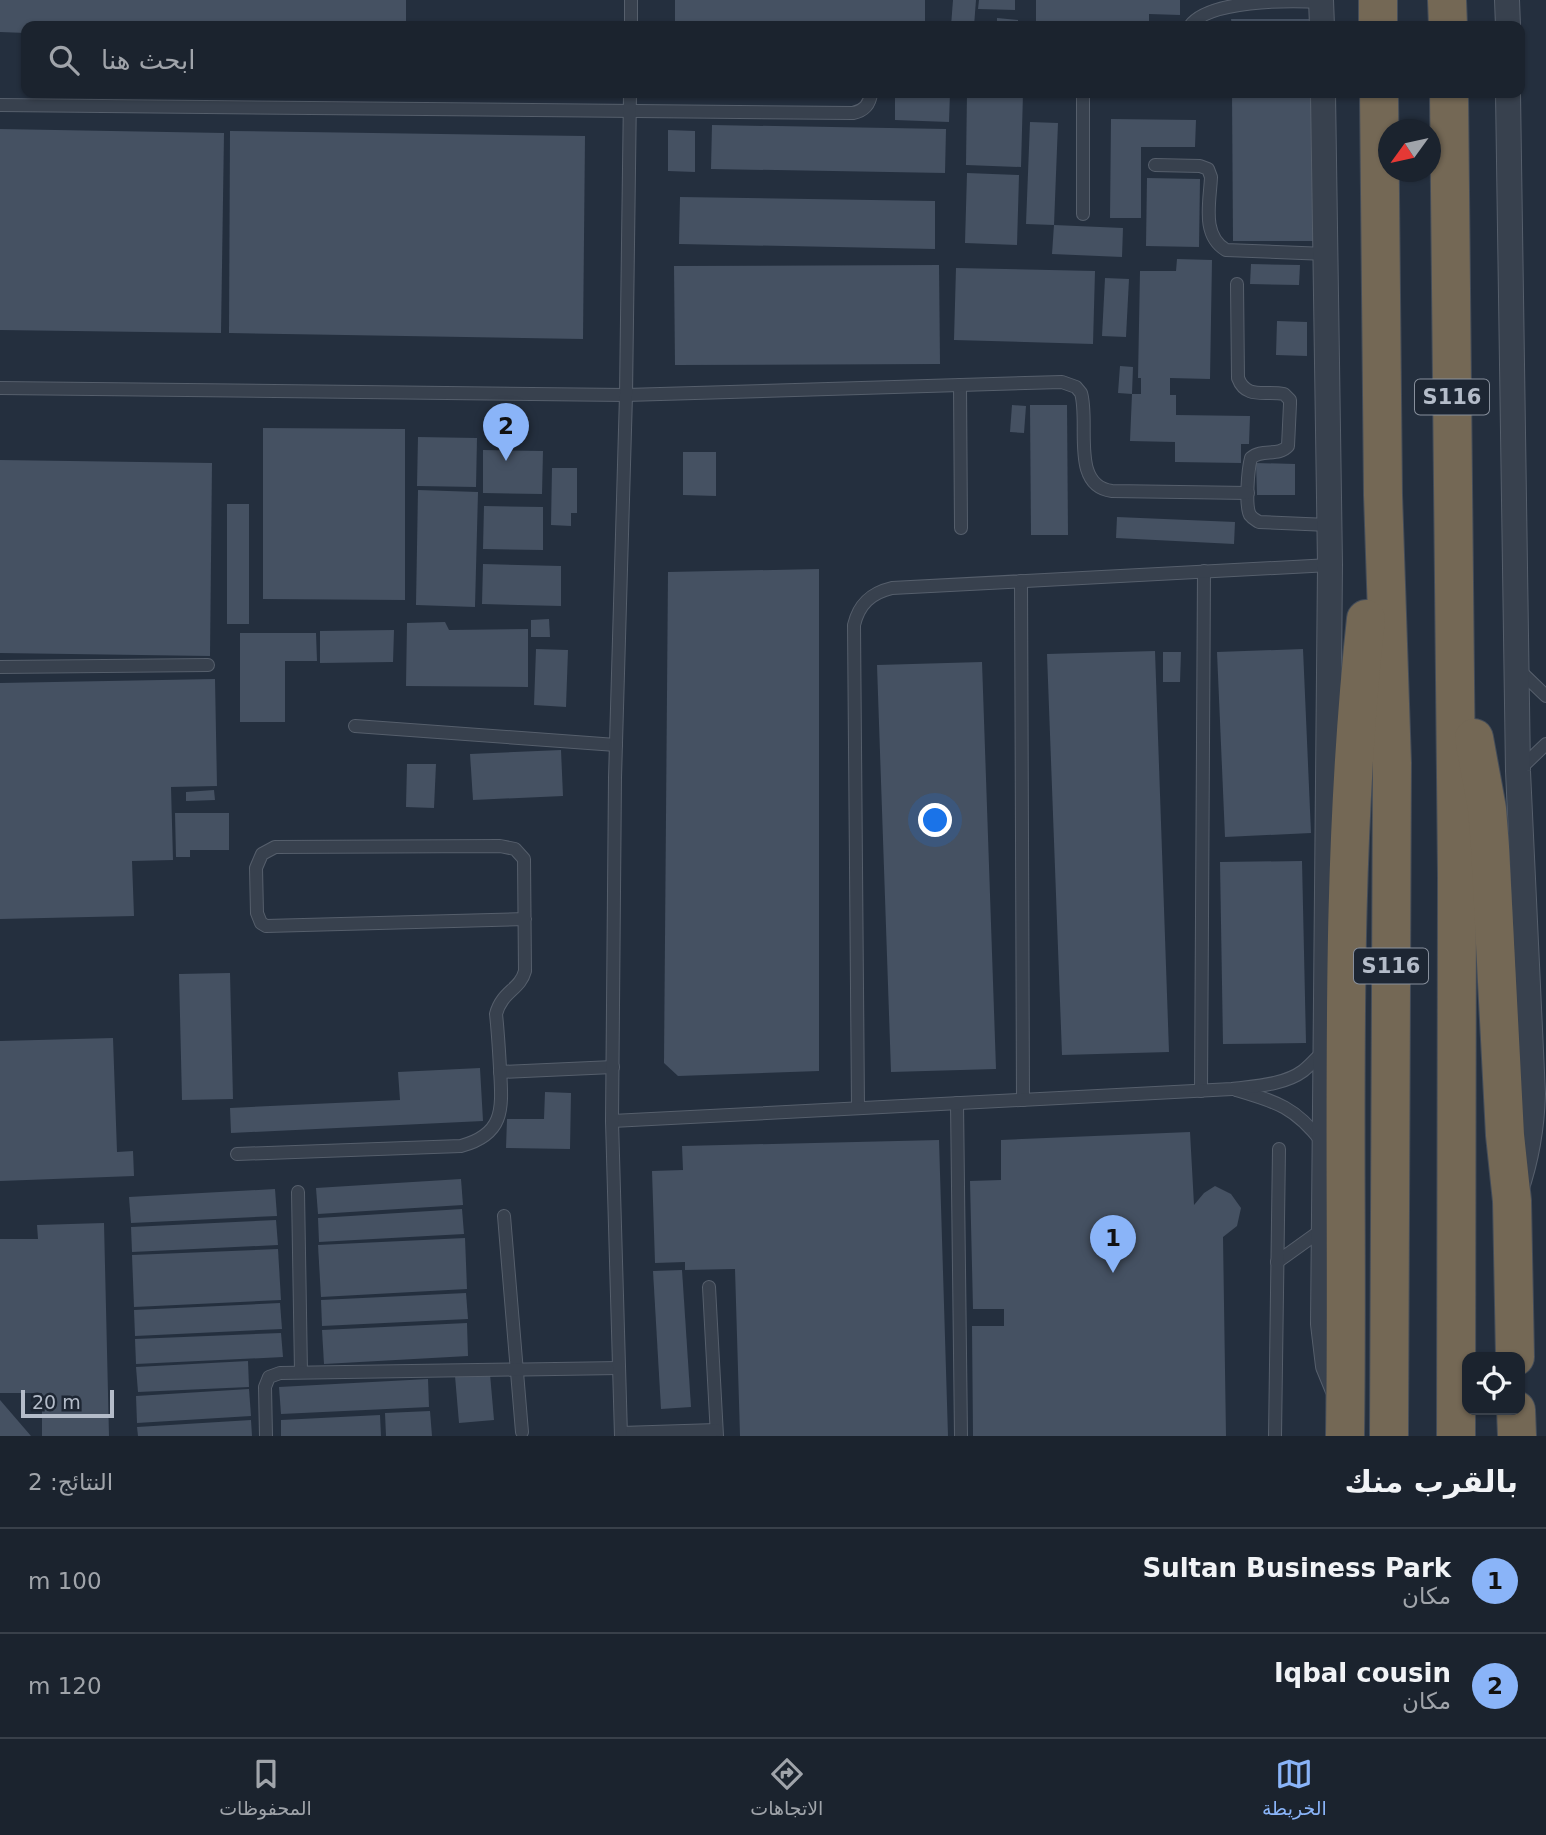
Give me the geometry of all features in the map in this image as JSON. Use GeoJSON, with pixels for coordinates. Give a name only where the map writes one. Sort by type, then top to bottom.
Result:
{"type":"FeatureCollection","features":[{"type":"Feature","properties":{"kind":"highway"},"geometry":{"type":"LineString","coordinates":[[1378,0],[1378,21]]}},
{"type":"Feature","properties":{"kind":"highway"},"geometry":{"type":"LineString","coordinates":[[1447,0],[1448,21]]}},
{"type":"Feature","properties":{"kind":"highway","name":"S116"},"geometry":{"type":"LineString","coordinates":[[1379,98],[1382,495],[1392,764],[1389,1436]]}},
{"type":"Feature","properties":{"kind":"highway","name":"S116"},"geometry":{"type":"LineString","coordinates":[[1448,98],[1456,701],[1456,1436]]}},
{"type":"Feature","properties":{"kind":"highway"},"geometry":{"type":"LineString","coordinates":[[1345,1420],[1345,953],[1350,830],[1365,623],[1382,495]]}},
{"type":"Feature","properties":{"kind":"highway"},"geometry":{"type":"LineString","coordinates":[[1456,701],[1472,731],[1486,809],[1505,1135],[1512,1200],[1515,1352]]}},
{"type":"Feature","properties":{"kind":"highway"},"geometry":{"type":"LineString","coordinates":[[1516,1415],[1517,1436]]}},
{"type":"Feature","properties":{"kind":"street"},"geometry":{"type":"LineString","coordinates":[[1507,0],[1508,21]]}},
{"type":"Feature","properties":{"kind":"street"},"geometry":{"type":"LineString","coordinates":[[1323,98],[1330,565],[1324,1345],[1345,1420]]}},
{"type":"Feature","properties":{"kind":"street"},"geometry":{"type":"LineString","coordinates":[[1508,98],[1518,771],[1533,1094],[1527,1160],[1512,1200]]}},
{"type":"Feature","properties":{"kind":"lane"},"geometry":{"type":"LineString","coordinates":[[631,0],[631,21]]}},
{"type":"Feature","properties":{"kind":"lane"},"geometry":{"type":"LineString","coordinates":[[1195,21],[1207,10],[1227,4],[1321,9]]}},
{"type":"Feature","properties":{"kind":"lane"},"geometry":{"type":"LineString","coordinates":[[630,98],[616,745],[612,1121],[621,1434],[717,1433],[709,1287]]}},
{"type":"Feature","properties":{"kind":"lane"},"geometry":{"type":"LineString","coordinates":[[0,105],[853,113],[864,109],[871,98]]}},
{"type":"Feature","properties":{"kind":"lane"},"geometry":{"type":"LineString","coordinates":[[1083,98],[1083,214]]}},
{"type":"Feature","properties":{"kind":"lane"},"geometry":{"type":"LineString","coordinates":[[1155,165],[1200,166],[1208,169],[1211,177],[1209,229],[1214,242],[1226,250],[1327,254]]}},
{"type":"Feature","properties":{"kind":"lane"},"geometry":{"type":"LineString","coordinates":[[1237,284],[1240,384],[1250,393],[1284,394],[1290,400],[1288,446],[1281,452],[1256,454],[1251,458],[1249,512],[1251,517],[1259,522],[1329,525]]}},
{"type":"Feature","properties":{"kind":"lane"},"geometry":{"type":"LineString","coordinates":[[0,388],[625,395],[1062,382],[1076,387],[1083,400],[1087,474],[1091,481],[1104,490],[1248,493]]}},
{"type":"Feature","properties":{"kind":"lane"},"geometry":{"type":"LineString","coordinates":[[960,385],[961,528]]}},
{"type":"Feature","properties":{"kind":"lane"},"geometry":{"type":"LineString","coordinates":[[858,1108],[854,625],[857,614],[871,596],[891,588],[1330,565]]}},
{"type":"Feature","properties":{"kind":"lane"},"geometry":{"type":"LineString","coordinates":[[1201,1091],[1204,571]]}},
{"type":"Feature","properties":{"kind":"lane"},"geometry":{"type":"LineString","coordinates":[[1021,581],[1023,1100]]}},
{"type":"Feature","properties":{"kind":"lane"},"geometry":{"type":"LineString","coordinates":[[0,667],[208,665]]}},
{"type":"Feature","properties":{"kind":"lane"},"geometry":{"type":"LineString","coordinates":[[1516,666],[1546,696]]}},
{"type":"Feature","properties":{"kind":"lane"},"geometry":{"type":"LineString","coordinates":[[355,726],[616,745]]}},
{"type":"Feature","properties":{"kind":"lane"},"geometry":{"type":"LineString","coordinates":[[1518,771],[1546,744]]}},
{"type":"Feature","properties":{"kind":"lane"},"geometry":{"type":"LineString","coordinates":[[237,1154],[461,1146],[486,1135],[500,1116],[502,1103],[496,1014],[504,995],[524,977],[524,919],[524,859],[508,846],[275,847],[262,854],[256,868],[257,913],[258,919],[266,926],[524,919]]}},
{"type":"Feature","properties":{"kind":"lane"},"geometry":{"type":"LineString","coordinates":[[612,1121],[1232,1089],[1267,1084],[1303,1072],[1326,1049]]}},
{"type":"Feature","properties":{"kind":"lane"},"geometry":{"type":"LineString","coordinates":[[500,1072],[613,1067]]}},
{"type":"Feature","properties":{"kind":"lane"},"geometry":{"type":"LineString","coordinates":[[1232,1089],[1291,1110],[1308,1124],[1325,1145]]}},
{"type":"Feature","properties":{"kind":"lane"},"geometry":{"type":"LineString","coordinates":[[957,1103],[961,1436]]}},
{"type":"Feature","properties":{"kind":"lane"},"geometry":{"type":"LineString","coordinates":[[1275,1436],[1279,1149]]}},
{"type":"Feature","properties":{"kind":"lane"},"geometry":{"type":"LineString","coordinates":[[298,1192],[301,1372]]}},
{"type":"Feature","properties":{"kind":"lane"},"geometry":{"type":"LineString","coordinates":[[504,1216],[522,1432]]}},
{"type":"Feature","properties":{"kind":"lane"},"geometry":{"type":"LineString","coordinates":[[1277,1262],[1323,1228]]}},
{"type":"Feature","properties":{"kind":"lane"},"geometry":{"type":"LineString","coordinates":[[266,1436],[266,1382],[274,1374],[620,1368]]}},
{"type":"Feature","properties":{"kind":"building"},"geometry":{"type":"Polygon","coordinates":[[[0,0],[406,0],[406,21],[21,21],[21,33],[0,32],[0,0]]]}},
{"type":"Feature","properties":{"kind":"building"},"geometry":{"type":"Polygon","coordinates":[[[675,0],[925,0],[925,21],[675,21],[675,0]]]}},
{"type":"Feature","properties":{"kind":"building"},"geometry":{"type":"Polygon","coordinates":[[[953,0],[976,0],[974,21],[951,21],[953,0]]]}},
{"type":"Feature","properties":{"kind":"building"},"geometry":{"type":"Polygon","coordinates":[[[979,0],[1015,0],[1015,10],[978,9],[979,0]]]}},
{"type":"Feature","properties":{"kind":"building"},"geometry":{"type":"Polygon","coordinates":[[[1036,0],[1180,0],[1180,15],[1149,14],[1149,21],[1036,21],[1036,0]]]}},
{"type":"Feature","properties":{"kind":"building"},"geometry":{"type":"Polygon","coordinates":[[[997,18],[1018,20],[1018,21],[997,21],[997,18]]]}},
{"type":"Feature","properties":{"kind":"building"},"geometry":{"type":"Polygon","coordinates":[[[1231,19],[1311,19],[1311,21],[1231,19]]]}},
{"type":"Feature","properties":{"kind":"building"},"geometry":{"type":"Polygon","coordinates":[[[895,98],[950,98],[949,122],[895,120],[895,98]]]}},
{"type":"Feature","properties":{"kind":"building"},"geometry":{"type":"Polygon","coordinates":[[[967,98],[1023,98],[1021,167],[966,165],[967,98]]]}},
{"type":"Feature","properties":{"kind":"building"},"geometry":{"type":"Polygon","coordinates":[[[1232,98],[1312,98],[1313,241],[1233,241],[1232,98]]]}},
{"type":"Feature","properties":{"kind":"building"},"geometry":{"type":"Polygon","coordinates":[[[1111,119],[1196,120],[1195,147],[1141,147],[1141,218],[1110,218],[1111,119]]]}},
{"type":"Feature","properties":{"kind":"building"},"geometry":{"type":"Polygon","coordinates":[[[1030,122],[1058,123],[1054,225],[1026,224],[1030,122]]]}},
{"type":"Feature","properties":{"kind":"building"},"geometry":{"type":"Polygon","coordinates":[[[712,125],[946,129],[945,173],[711,169],[712,125]]]}},
{"type":"Feature","properties":{"kind":"building"},"geometry":{"type":"Polygon","coordinates":[[[0,129],[224,133],[221,333],[0,330],[0,129]]]}},
{"type":"Feature","properties":{"kind":"building"},"geometry":{"type":"Polygon","coordinates":[[[668,130],[695,131],[695,172],[668,171],[668,130]]]}},
{"type":"Feature","properties":{"kind":"building"},"geometry":{"type":"Polygon","coordinates":[[[230,131],[585,136],[583,339],[229,333],[230,131]]]}},
{"type":"Feature","properties":{"kind":"building"},"geometry":{"type":"Polygon","coordinates":[[[967,173],[1019,175],[1017,245],[965,243],[967,173]]]}},
{"type":"Feature","properties":{"kind":"building"},"geometry":{"type":"Polygon","coordinates":[[[1147,178],[1200,179],[1199,247],[1146,246],[1147,178]]]}},
{"type":"Feature","properties":{"kind":"building"},"geometry":{"type":"Polygon","coordinates":[[[680,197],[935,201],[935,249],[679,244],[680,197]]]}},
{"type":"Feature","properties":{"kind":"building"},"geometry":{"type":"Polygon","coordinates":[[[1054,225],[1123,228],[1122,257],[1052,254],[1054,225]]]}},
{"type":"Feature","properties":{"kind":"building"},"geometry":{"type":"Polygon","coordinates":[[[1177,259],[1212,260],[1210,379],[1170,378],[1170,395],[1176,395],[1176,415],[1250,416],[1249,444],[1241,444],[1241,463],[1175,462],[1175,442],[1130,441],[1132,394],[1141,394],[1141,378],[1138,378],[1140,271],[1176,271],[1177,259]]]}},
{"type":"Feature","properties":{"kind":"building"},"geometry":{"type":"Polygon","coordinates":[[[1251,264],[1300,265],[1299,285],[1250,284],[1251,264]]]}},
{"type":"Feature","properties":{"kind":"building"},"geometry":{"type":"Polygon","coordinates":[[[939,265],[940,364],[675,365],[674,266],[939,265]]]}},
{"type":"Feature","properties":{"kind":"building"},"geometry":{"type":"Polygon","coordinates":[[[956,268],[1095,271],[1093,344],[954,340],[956,268]]]}},
{"type":"Feature","properties":{"kind":"building"},"geometry":{"type":"Polygon","coordinates":[[[1105,278],[1129,279],[1126,337],[1102,336],[1105,278]]]}},
{"type":"Feature","properties":{"kind":"building"},"geometry":{"type":"Polygon","coordinates":[[[1277,321],[1307,322],[1307,356],[1276,355],[1277,321]]]}},
{"type":"Feature","properties":{"kind":"building"},"geometry":{"type":"Polygon","coordinates":[[[1120,366],[1133,367],[1132,394],[1118,393],[1120,366]]]}},
{"type":"Feature","properties":{"kind":"building"},"geometry":{"type":"Polygon","coordinates":[[[1012,405],[1026,406],[1024,433],[1010,432],[1012,405]]]}},
{"type":"Feature","properties":{"kind":"building"},"geometry":{"type":"Polygon","coordinates":[[[1030,405],[1067,405],[1068,535],[1031,535],[1030,405]]]}},
{"type":"Feature","properties":{"kind":"building"},"geometry":{"type":"Polygon","coordinates":[[[263,428],[405,429],[405,600],[263,599],[263,428]]]}},
{"type":"Feature","properties":{"kind":"building"},"geometry":{"type":"Polygon","coordinates":[[[418,437],[477,438],[476,487],[417,486],[418,437]]]}},
{"type":"Feature","properties":{"kind":"building"},"geometry":{"type":"Polygon","coordinates":[[[483,450],[543,451],[542,494],[483,493],[483,450]]]}},
{"type":"Feature","properties":{"kind":"building"},"geometry":{"type":"Polygon","coordinates":[[[683,452],[716,452],[716,496],[683,495],[683,452]]]}},
{"type":"Feature","properties":{"kind":"building"},"geometry":{"type":"Polygon","coordinates":[[[0,460],[212,463],[210,656],[0,653],[0,460]]]}},
{"type":"Feature","properties":{"kind":"building"},"geometry":{"type":"Polygon","coordinates":[[[1256,463],[1295,464],[1295,495],[1257,495],[1256,463]]]}},
{"type":"Feature","properties":{"kind":"building"},"geometry":{"type":"Polygon","coordinates":[[[552,468],[577,468],[577,513],[571,513],[571,526],[551,525],[552,468]]]}},
{"type":"Feature","properties":{"kind":"building"},"geometry":{"type":"Polygon","coordinates":[[[418,490],[478,492],[475,607],[416,605],[418,490]]]}},
{"type":"Feature","properties":{"kind":"building"},"geometry":{"type":"Polygon","coordinates":[[[227,504],[249,504],[249,624],[227,624],[227,504]]]}},
{"type":"Feature","properties":{"kind":"building"},"geometry":{"type":"Polygon","coordinates":[[[484,506],[543,507],[543,550],[483,549],[484,506]]]}},
{"type":"Feature","properties":{"kind":"building"},"geometry":{"type":"Polygon","coordinates":[[[1117,517],[1235,522],[1234,544],[1116,538],[1117,517]]]}},
{"type":"Feature","properties":{"kind":"building"},"geometry":{"type":"Polygon","coordinates":[[[483,564],[561,566],[561,606],[482,604],[483,564]]]}},
{"type":"Feature","properties":{"kind":"building"},"geometry":{"type":"Polygon","coordinates":[[[819,569],[819,1071],[678,1076],[664,1063],[668,572],[819,569]]]}},
{"type":"Feature","properties":{"kind":"building"},"geometry":{"type":"Polygon","coordinates":[[[549,619],[550,637],[531,637],[531,620],[549,619]]]}},
{"type":"Feature","properties":{"kind":"building"},"geometry":{"type":"Polygon","coordinates":[[[445,622],[449,630],[528,629],[528,687],[406,686],[407,623],[445,622]]]}},
{"type":"Feature","properties":{"kind":"building"},"geometry":{"type":"Polygon","coordinates":[[[394,630],[393,662],[320,663],[320,631],[394,630]]]}},
{"type":"Feature","properties":{"kind":"building"},"geometry":{"type":"Polygon","coordinates":[[[240,633],[316,633],[317,661],[285,661],[285,722],[240,722],[240,633]]]}},
{"type":"Feature","properties":{"kind":"building"},"geometry":{"type":"Polygon","coordinates":[[[536,649],[568,650],[566,707],[534,705],[536,649]]]}},
{"type":"Feature","properties":{"kind":"building"},"geometry":{"type":"Polygon","coordinates":[[[1303,649],[1311,833],[1225,837],[1217,652],[1303,649]]]}},
{"type":"Feature","properties":{"kind":"building"},"geometry":{"type":"Polygon","coordinates":[[[1155,651],[1169,1052],[1062,1055],[1047,654],[1155,651]]]}},
{"type":"Feature","properties":{"kind":"building"},"geometry":{"type":"Polygon","coordinates":[[[1163,652],[1181,652],[1180,682],[1163,682],[1163,652]]]}},
{"type":"Feature","properties":{"kind":"building"},"geometry":{"type":"Polygon","coordinates":[[[982,662],[996,1069],[891,1072],[877,665],[982,662]]]}},
{"type":"Feature","properties":{"kind":"building"},"geometry":{"type":"Polygon","coordinates":[[[215,679],[217,786],[171,787],[173,860],[132,861],[134,916],[0,919],[0,683],[215,679]]]}},
{"type":"Feature","properties":{"kind":"building"},"geometry":{"type":"Polygon","coordinates":[[[561,750],[563,796],[473,800],[470,754],[561,750]]]}},
{"type":"Feature","properties":{"kind":"building"},"geometry":{"type":"Polygon","coordinates":[[[407,764],[436,764],[434,808],[406,807],[407,764]]]}},
{"type":"Feature","properties":{"kind":"building"},"geometry":{"type":"Polygon","coordinates":[[[214,790],[215,800],[186,801],[186,792],[214,790]]]}},
{"type":"Feature","properties":{"kind":"building"},"geometry":{"type":"Polygon","coordinates":[[[175,813],[229,813],[229,850],[190,850],[190,857],[176,857],[175,813]]]}},
{"type":"Feature","properties":{"kind":"building"},"geometry":{"type":"Polygon","coordinates":[[[1302,861],[1306,1043],[1223,1044],[1220,862],[1302,861]]]}},
{"type":"Feature","properties":{"kind":"building"},"geometry":{"type":"Polygon","coordinates":[[[230,973],[233,1099],[182,1100],[179,974],[230,973]]]}},
{"type":"Feature","properties":{"kind":"building"},"geometry":{"type":"Polygon","coordinates":[[[113,1038],[117,1152],[133,1151],[134,1176],[0,1181],[0,1041],[113,1038]]]}},
{"type":"Feature","properties":{"kind":"building"},"geometry":{"type":"Polygon","coordinates":[[[480,1068],[483,1121],[231,1133],[230,1108],[400,1100],[398,1072],[480,1068]]]}},
{"type":"Feature","properties":{"kind":"building"},"geometry":{"type":"Polygon","coordinates":[[[545,1092],[571,1093],[570,1149],[506,1148],[507,1119],[544,1119],[545,1092]]]}},
{"type":"Feature","properties":{"kind":"building"},"geometry":{"type":"Polygon","coordinates":[[[1190,1132],[1194,1205],[1204,1193],[1215,1186],[1231,1194],[1241,1208],[1237,1226],[1223,1237],[1226,1436],[973,1436],[972,1326],[1004,1326],[1004,1309],[973,1309],[970,1181],[1001,1180],[1001,1140],[1190,1132]]]}},
{"type":"Feature","properties":{"kind":"building"},"geometry":{"type":"Polygon","coordinates":[[[939,1140],[948,1436],[740,1436],[735,1269],[685,1270],[685,1262],[655,1263],[652,1171],[683,1170],[682,1146],[939,1140]]]}},
{"type":"Feature","properties":{"kind":"building"},"geometry":{"type":"Polygon","coordinates":[[[461,1179],[463,1205],[318,1214],[316,1188],[461,1179]]]}},
{"type":"Feature","properties":{"kind":"building"},"geometry":{"type":"Polygon","coordinates":[[[275,1189],[277,1216],[131,1223],[129,1197],[275,1189]]]}},
{"type":"Feature","properties":{"kind":"building"},"geometry":{"type":"Polygon","coordinates":[[[462,1209],[464,1234],[319,1242],[318,1218],[462,1209]]]}},
{"type":"Feature","properties":{"kind":"building"},"geometry":{"type":"Polygon","coordinates":[[[276,1220],[278,1245],[132,1252],[131,1227],[276,1220]]]}},
{"type":"Feature","properties":{"kind":"building"},"geometry":{"type":"Polygon","coordinates":[[[104,1223],[109,1436],[42,1436],[42,1393],[0,1393],[0,1239],[38,1239],[37,1225],[104,1223]]]}},
{"type":"Feature","properties":{"kind":"building"},"geometry":{"type":"Polygon","coordinates":[[[465,1238],[467,1289],[321,1297],[318,1245],[465,1238]]]}},
{"type":"Feature","properties":{"kind":"building"},"geometry":{"type":"Polygon","coordinates":[[[278,1249],[281,1300],[134,1307],[132,1255],[278,1249]]]}},
{"type":"Feature","properties":{"kind":"building"},"geometry":{"type":"Polygon","coordinates":[[[682,1270],[691,1407],[661,1409],[653,1271],[682,1270]]]}},
{"type":"Feature","properties":{"kind":"building"},"geometry":{"type":"Polygon","coordinates":[[[466,1293],[468,1319],[322,1326],[321,1300],[466,1293]]]}},
{"type":"Feature","properties":{"kind":"building"},"geometry":{"type":"Polygon","coordinates":[[[280,1303],[282,1329],[135,1336],[134,1310],[280,1303]]]}},
{"type":"Feature","properties":{"kind":"building"},"geometry":{"type":"Polygon","coordinates":[[[467,1323],[468,1356],[324,1364],[322,1330],[467,1323]]]}},
{"type":"Feature","properties":{"kind":"building"},"geometry":{"type":"Polygon","coordinates":[[[281,1333],[283,1357],[136,1364],[135,1339],[281,1333]]]}},
{"type":"Feature","properties":{"kind":"building"},"geometry":{"type":"Polygon","coordinates":[[[248,1361],[249,1387],[138,1392],[136,1367],[248,1361]]]}},
{"type":"Feature","properties":{"kind":"building"},"geometry":{"type":"Polygon","coordinates":[[[490,1374],[494,1420],[459,1423],[455,1376],[490,1374]]]}},
{"type":"Feature","properties":{"kind":"building"},"geometry":{"type":"Polygon","coordinates":[[[428,1379],[429,1407],[281,1414],[279,1387],[428,1379]]]}},
{"type":"Feature","properties":{"kind":"building"},"geometry":{"type":"Polygon","coordinates":[[[249,1389],[251,1416],[137,1423],[136,1396],[249,1389]]]}},
{"type":"Feature","properties":{"kind":"building"},"geometry":{"type":"Polygon","coordinates":[[[0,1400],[31,1436],[0,1436],[0,1400]]]}},
{"type":"Feature","properties":{"kind":"building"},"geometry":{"type":"Polygon","coordinates":[[[430,1411],[432,1436],[386,1436],[385,1413],[430,1411]]]}},
{"type":"Feature","properties":{"kind":"building"},"geometry":{"type":"Polygon","coordinates":[[[380,1415],[381,1436],[281,1436],[281,1420],[380,1415]]]}},
{"type":"Feature","properties":{"kind":"building"},"geometry":{"type":"Polygon","coordinates":[[[251,1420],[252,1436],[138,1436],[137,1427],[251,1420]]]}},
{"type":"Feature","properties":{"kind":"place","name":"Iqbal cousin"},"geometry":{"type":"Point","coordinates":[506,461]}},
{"type":"Feature","properties":{"kind":"place","name":"Sultan Business Park"},"geometry":{"type":"Point","coordinates":[1113,1273]}}]}
